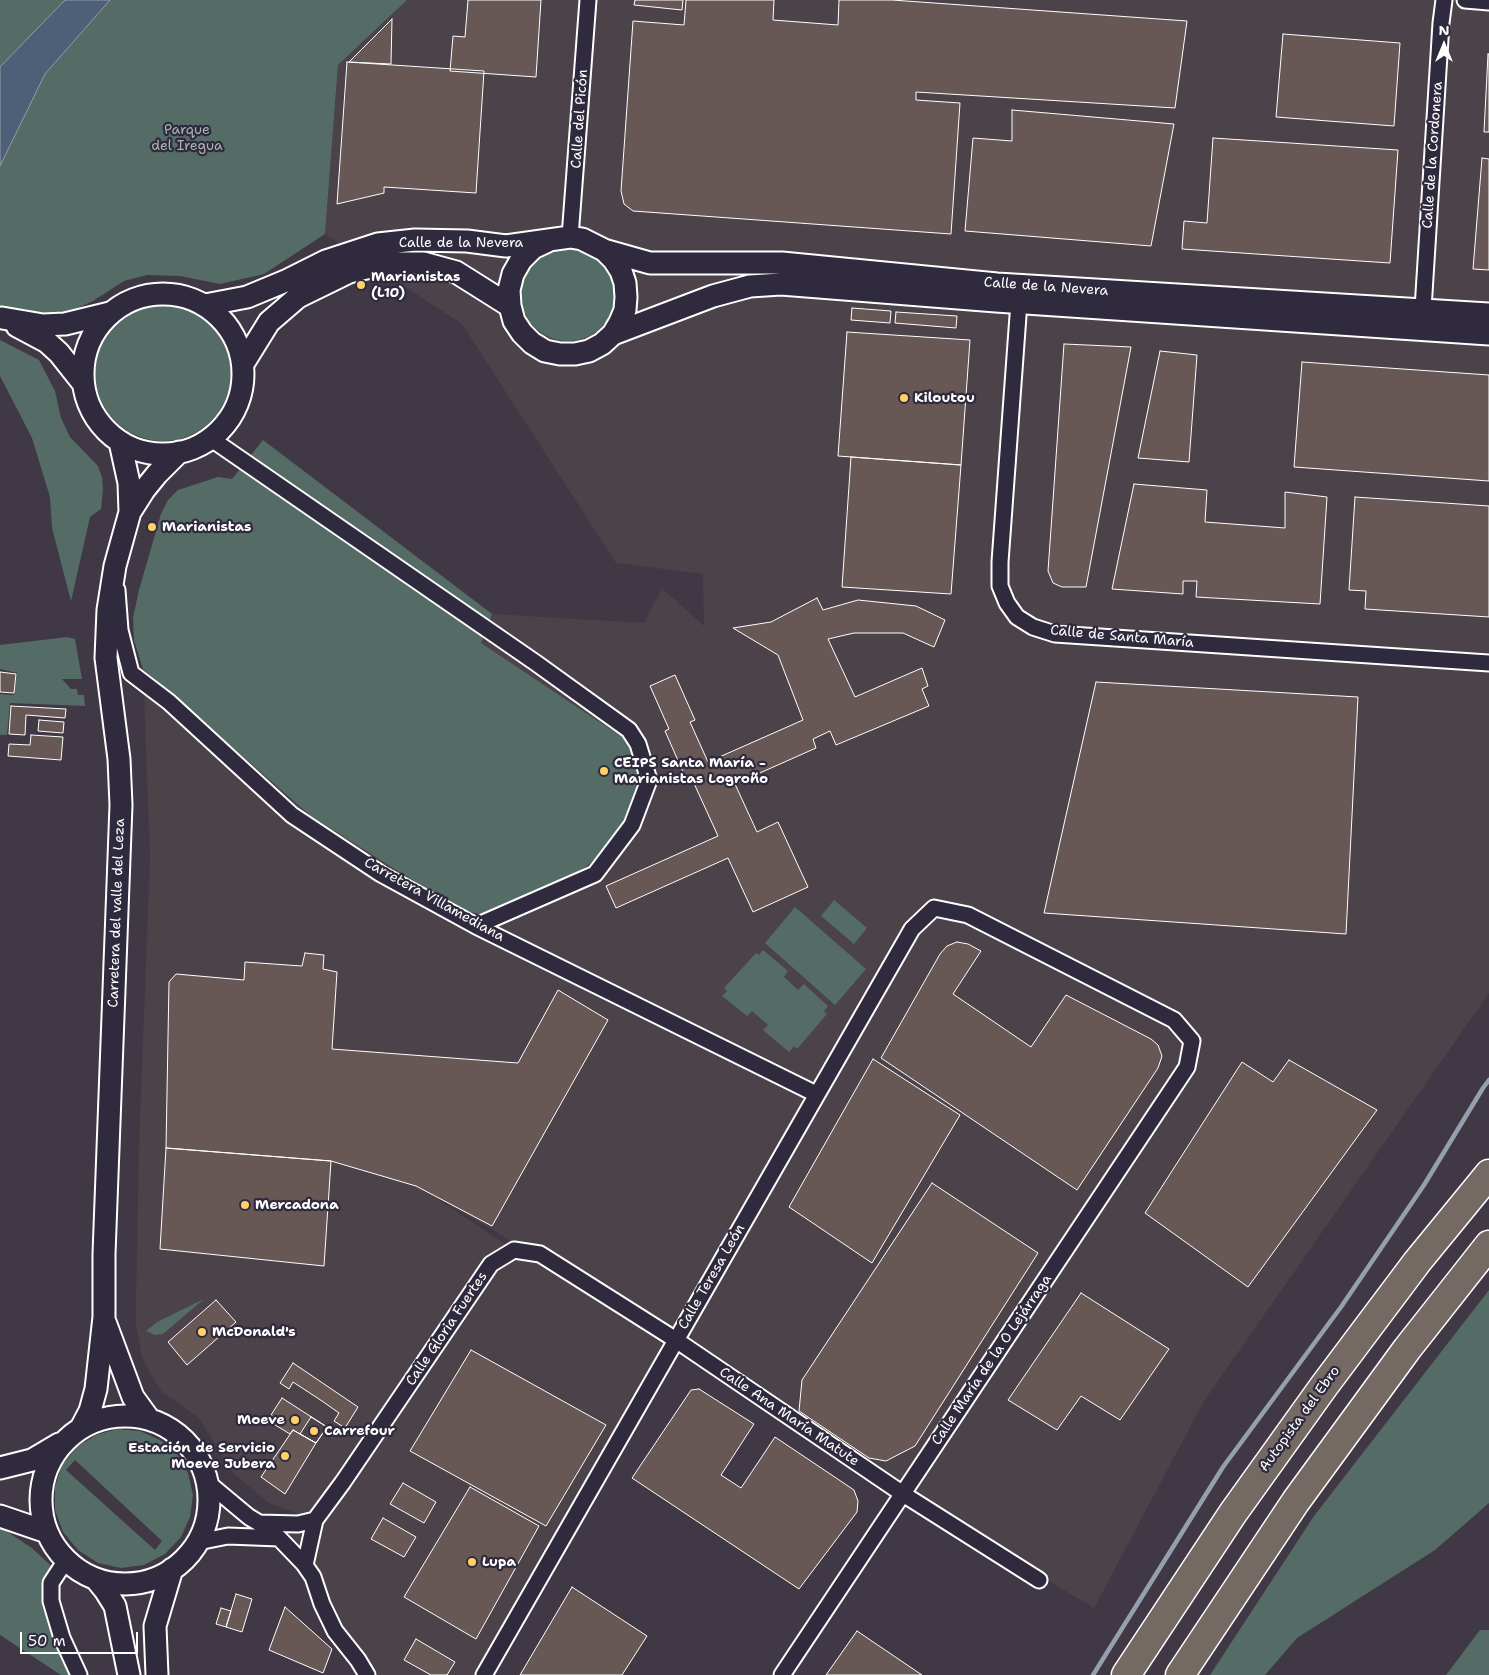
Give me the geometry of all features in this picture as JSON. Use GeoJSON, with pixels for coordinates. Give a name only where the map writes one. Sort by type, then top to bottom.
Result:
{"type":"FeatureCollection","features":[{"type":"Feature","properties":{"kind":"highway","name":"Autopista del Ebro"},"geometry":{"type":"LineString","coordinates":[[1126,1675],[1233,1513],[1318,1394],[1417,1262],[1489,1174]]}},
{"type":"Feature","properties":{"kind":"highway"},"geometry":{"type":"LineString","coordinates":[[1180,1675],[1301,1494],[1407,1349],[1489,1245]]}},
{"type":"Feature","properties":{"kind":"main road"},"geometry":{"type":"LineString","coordinates":[[570,238],[582,239],[604,250],[614,260],[621,271],[625,284],[625,310],[613,334],[602,344],[589,351],[575,354],[560,354],[532,343],[522,333],[514,321],[510,306],[509,290],[513,274],[521,260],[533,248],[548,241],[570,238]]}},
{"type":"Feature","properties":{"kind":"main road","name":"Calle de la Nevera"},"geometry":{"type":"LineString","coordinates":[[205,305],[247,298],[326,261],[378,244],[415,240],[467,241],[506,246],[548,241]]}},
{"type":"Feature","properties":{"kind":"main road","name":"Calle de la Nevera"},"geometry":{"type":"LineString","coordinates":[[604,250],[650,263],[782,264],[997,284],[1489,314]]}},
{"type":"Feature","properties":{"kind":"main road","name":"Calle de la Nevera"},"geometry":{"type":"LineString","coordinates":[[243,364],[269,322],[298,297],[349,272],[388,263],[423,263],[456,272],[510,306]]}},
{"type":"Feature","properties":{"kind":"main road","name":"Calle de la Nevera"},"geometry":{"type":"LineString","coordinates":[[613,334],[713,296],[750,286],[781,284],[1489,334]]}},
{"type":"Feature","properties":{"kind":"main road"},"geometry":{"type":"LineString","coordinates":[[168,293],[205,305],[219,316],[230,330],[238,346],[243,364],[242,385],[236,406],[230,418],[221,429],[195,447],[179,452],[148,454],[131,449],[110,434],[96,419],[87,401],[82,382],[83,362],[88,344],[97,327],[110,313],[127,301],[147,294],[168,293]]}},
{"type":"Feature","properties":{"kind":"main road"},"geometry":{"type":"LineString","coordinates":[[1,318],[50,325],[65,324],[110,313]]}},
{"type":"Feature","properties":{"kind":"main road"},"geometry":{"type":"LineString","coordinates":[[1,318],[47,342],[59,353],[82,382]]}},
{"type":"Feature","properties":{"kind":"main road","name":"Carretera del valle del Leza"},"geometry":{"type":"LineString","coordinates":[[81,1428],[90,1410],[96,1389],[104,1318],[104,1254],[120,805],[119,759],[106,658],[108,610],[115,566],[130,512],[129,483],[120,442]]}},
{"type":"Feature","properties":{"kind":"main road","name":"Carretera del valle del Leza"},"geometry":{"type":"LineString","coordinates":[[130,512],[152,479],[179,452]]}},
{"type":"Feature","properties":{"kind":"main road","name":"Carretera del valle del Leza"},"geometry":{"type":"LineString","coordinates":[[104,1318],[133,1397],[149,1419]]}},
{"type":"Feature","properties":{"kind":"main road"},"geometry":{"type":"LineString","coordinates":[[0,1468],[32,1460],[64,1442],[81,1428],[100,1419],[121,1416],[149,1419],[172,1430],[184,1440],[198,1459],[207,1482],[209,1497],[208,1513],[204,1528],[198,1542],[186,1557],[172,1569],[158,1577],[143,1582],[127,1584],[96,1579],[76,1569],[66,1560],[55,1547],[47,1532],[41,1513],[44,1475],[52,1457],[64,1442]]}},
{"type":"Feature","properties":{"kind":"main road"},"geometry":{"type":"LineString","coordinates":[[0,1516],[47,1532]]}},
{"type":"Feature","properties":{"kind":"main road"},"geometry":{"type":"LineString","coordinates":[[158,1675],[155,1626],[172,1569]]}},
{"type":"Feature","properties":{"kind":"main road"},"geometry":{"type":"LineString","coordinates":[[96,1579],[115,1606],[129,1675]]}},
{"type":"Feature","properties":{"kind":"street","name":"Calle del Picón"},"geometry":{"type":"LineString","coordinates":[[570,238],[588,0]]}},
{"type":"Feature","properties":{"kind":"street","name":"Calle de la Cordonera"},"geometry":{"type":"LineString","coordinates":[[1423,309],[1444,0]]}},
{"type":"Feature","properties":{"kind":"street"},"geometry":{"type":"LineString","coordinates":[[1465,0],[1489,2]]}},
{"type":"Feature","properties":{"kind":"street","name":"Calle de Santa María"},"geometry":{"type":"LineString","coordinates":[[1019,302],[1000,562],[1000,586],[1007,603],[1017,617],[1033,627],[1055,634],[1489,664]]}},
{"type":"Feature","properties":{"kind":"street"},"geometry":{"type":"LineString","coordinates":[[210,438],[629,730],[638,744],[649,780],[632,825],[595,874],[476,926]]}},
{"type":"Feature","properties":{"kind":"street","name":"Carretera Villamediana"},"geometry":{"type":"LineString","coordinates":[[115,566],[120,630],[131,673],[169,702],[292,815],[381,874],[476,926],[816,1094]]}},
{"type":"Feature","properties":{"kind":"street","name":"Calle Teresa León"},"geometry":{"type":"LineString","coordinates":[[484,1675],[912,929],[934,908],[961,913],[977,919],[1174,1020],[1192,1041]]}},
{"type":"Feature","properties":{"kind":"street","name":"Calle María de la O Lejárraga"},"geometry":{"type":"LineString","coordinates":[[782,1675],[1187,1067],[1192,1041]]}},
{"type":"Feature","properties":{"kind":"street","name":"Calle Gloria Fuertes"},"geometry":{"type":"LineString","coordinates":[[315,1520],[343,1482],[491,1264],[514,1250],[540,1254],[676,1340]]}},
{"type":"Feature","properties":{"kind":"street","name":"Calle Ana María Matute"},"geometry":{"type":"LineString","coordinates":[[676,1340],[903,1494],[1039,1580]]}},
{"type":"Feature","properties":{"kind":"street"},"geometry":{"type":"LineString","coordinates":[[207,1482],[248,1517],[279,1538],[305,1565],[313,1577],[322,1604],[335,1631],[358,1660],[367,1675]]}},
{"type":"Feature","properties":{"kind":"street"},"geometry":{"type":"LineString","coordinates":[[259,1523],[298,1524],[315,1520],[305,1565]]}},
{"type":"Feature","properties":{"kind":"street"},"geometry":{"type":"LineString","coordinates":[[198,1542],[228,1536],[279,1538]]}},
{"type":"Feature","properties":{"kind":"street"},"geometry":{"type":"LineString","coordinates":[[66,1560],[51,1583],[51,1601],[62,1638],[79,1675]]}},
{"type":"Feature","properties":{"kind":"shaded area"},"geometry":{"type":"Polygon","coordinates":[[[407,0],[1489,0],[1489,993],[1204,1401],[1094,1608],[903,1494],[676,1340],[484,1675],[367,1675],[279,1538],[314,1520],[269,1503],[233,1473],[199,1418],[162,1392],[142,1357],[136,1325],[136,1299],[139,1146],[150,857],[143,669],[134,640],[133,618],[161,514],[168,500],[178,490],[218,477],[232,479],[263,440],[492,614],[644,623],[662,588],[704,626],[703,574],[616,563],[462,324],[325,234],[338,65],[407,0]],[[461,910],[497,928],[495,911],[472,913],[461,910]],[[427,1192],[514,1250],[527,1251],[495,1231],[427,1192]]]}},
{"type":"Feature","properties":{"kind":"green space"},"geometry":{"type":"Polygon","coordinates":[[[0,0],[65,0],[0,67],[0,0]]]}},
{"type":"Feature","properties":{"kind":"green space","name":"Parque del Iregua"},"geometry":{"type":"Polygon","coordinates":[[[110,0],[407,0],[338,65],[325,234],[264,274],[220,284],[180,276],[147,275],[124,281],[93,301],[71,311],[0,323],[0,166],[45,74],[110,0]]]}},
{"type":"Feature","properties":{"kind":"green space"},"geometry":{"type":"Polygon","coordinates":[[[568,247],[586,251],[601,261],[611,276],[615,294],[611,312],[601,327],[586,337],[568,341],[550,337],[535,327],[525,312],[521,294],[525,276],[535,261],[550,251],[568,247]]]}},
{"type":"Feature","properties":{"kind":"green space"},"geometry":{"type":"Polygon","coordinates":[[[163,305],[189,311],[211,325],[225,347],[231,373],[225,399],[211,421],[189,435],[163,441],[137,435],[115,421],[101,399],[95,373],[101,347],[115,325],[137,311],[163,305]]]}},
{"type":"Feature","properties":{"kind":"green space"},"geometry":{"type":"Polygon","coordinates":[[[0,340],[39,360],[55,391],[61,418],[70,437],[98,466],[102,477],[101,509],[90,517],[71,601],[52,528],[50,497],[32,438],[0,376],[0,340]]]}},
{"type":"Feature","properties":{"kind":"green space"},"geometry":{"type":"Polygon","coordinates":[[[263,440],[492,614],[481,643],[622,737],[630,749],[640,778],[639,797],[633,812],[592,862],[566,881],[484,915],[458,909],[311,816],[143,669],[134,640],[133,618],[161,514],[168,500],[178,490],[218,477],[232,479],[263,440]]]}},
{"type":"Feature","properties":{"kind":"green space"},"geometry":{"type":"Polygon","coordinates":[[[67,637],[75,639],[82,679],[62,679],[71,689],[77,689],[78,695],[84,695],[85,706],[10,703],[7,735],[0,735],[0,694],[14,695],[17,673],[0,669],[0,645],[67,637]]]}},
{"type":"Feature","properties":{"kind":"green space"},"geometry":{"type":"Polygon","coordinates":[[[834,900],[867,928],[854,944],[821,916],[834,900]]]}},
{"type":"Feature","properties":{"kind":"green space"},"geometry":{"type":"Polygon","coordinates":[[[795,907],[866,969],[835,1005],[765,943],[795,907]]]}},
{"type":"Feature","properties":{"kind":"green space"},"geometry":{"type":"Polygon","coordinates":[[[763,950],[788,971],[784,977],[798,990],[804,984],[828,1006],[824,1011],[827,1014],[797,1049],[794,1046],[789,1052],[763,1030],[768,1025],[752,1011],[747,1016],[722,996],[727,991],[724,988],[756,953],[759,955],[763,950]]]}},
{"type":"Feature","properties":{"kind":"green space"},"geometry":{"type":"Polygon","coordinates":[[[1489,1290],[1489,1503],[1435,1550],[1297,1638],[1265,1675],[1210,1675],[1314,1516],[1489,1290]]]}},
{"type":"Feature","properties":{"kind":"green space"},"geometry":{"type":"Polygon","coordinates":[[[204,1299],[163,1334],[155,1335],[146,1331],[157,1322],[204,1299]]]}},
{"type":"Feature","properties":{"kind":"green space"},"geometry":{"type":"Polygon","coordinates":[[[117,1429],[140,1431],[160,1440],[177,1454],[188,1473],[193,1495],[190,1517],[181,1537],[165,1554],[144,1565],[121,1568],[98,1563],[78,1550],[63,1532],[55,1510],[55,1487],[62,1465],[77,1447],[96,1435],[117,1429]],[[75,1460],[66,1470],[155,1550],[162,1541],[75,1460]]]}},
{"type":"Feature","properties":{"kind":"green space"},"geometry":{"type":"Polygon","coordinates":[[[0,1529],[32,1548],[64,1578],[54,1605],[78,1675],[61,1675],[0,1635],[0,1529]]]}},
{"type":"Feature","properties":{"kind":"green space"},"geometry":{"type":"Polygon","coordinates":[[[1480,1630],[1489,1630],[1489,1675],[1446,1675],[1480,1630]]]}},
{"type":"Feature","properties":{"kind":"water"},"geometry":{"type":"Polygon","coordinates":[[[65,0],[110,0],[45,74],[0,166],[0,67],[65,0]]]}},
{"type":"Feature","properties":{"kind":"building"},"geometry":{"type":"Polygon","coordinates":[[[468,0],[541,0],[536,77],[450,71],[453,36],[465,37],[468,0]]]}},
{"type":"Feature","properties":{"kind":"building"},"geometry":{"type":"Polygon","coordinates":[[[635,0],[683,0],[682,10],[634,5],[635,0]]]}},
{"type":"Feature","properties":{"kind":"building"},"geometry":{"type":"Polygon","coordinates":[[[686,0],[774,0],[773,20],[838,25],[839,0],[892,0],[1187,21],[1175,108],[916,92],[916,100],[960,103],[951,234],[633,211],[624,204],[621,191],[633,21],[684,25],[686,0]]]}},
{"type":"Feature","properties":{"kind":"building"},"geometry":{"type":"Polygon","coordinates":[[[392,19],[391,64],[349,62],[392,19]]]}},
{"type":"Feature","properties":{"kind":"building"},"geometry":{"type":"Polygon","coordinates":[[[1283,34],[1400,43],[1394,126],[1276,117],[1283,34]]]}},
{"type":"Feature","properties":{"kind":"building"},"geometry":{"type":"Polygon","coordinates":[[[1488,54],[1489,132],[1484,132],[1488,54]]]}},
{"type":"Feature","properties":{"kind":"building"},"geometry":{"type":"Polygon","coordinates":[[[347,62],[484,71],[476,193],[384,187],[384,193],[337,204],[347,62]]]}},
{"type":"Feature","properties":{"kind":"building"},"geometry":{"type":"Polygon","coordinates":[[[1012,110],[1174,124],[1151,246],[965,231],[973,138],[1012,141],[1012,110]]]}},
{"type":"Feature","properties":{"kind":"building"},"geometry":{"type":"Polygon","coordinates":[[[1213,138],[1398,150],[1390,263],[1182,249],[1184,221],[1207,223],[1213,138]]]}},
{"type":"Feature","properties":{"kind":"building"},"geometry":{"type":"Polygon","coordinates":[[[1482,158],[1489,159],[1489,270],[1473,269],[1482,158]]]}},
{"type":"Feature","properties":{"kind":"building"},"geometry":{"type":"Polygon","coordinates":[[[852,308],[891,311],[890,323],[851,320],[852,308]]]}},
{"type":"Feature","properties":{"kind":"building"},"geometry":{"type":"Polygon","coordinates":[[[896,312],[957,316],[956,328],[895,323],[896,312]]]}},
{"type":"Feature","properties":{"kind":"building","name":"Kiloutou"},"geometry":{"type":"Polygon","coordinates":[[[847,332],[970,340],[961,465],[838,456],[847,332]]]}},
{"type":"Feature","properties":{"kind":"building"},"geometry":{"type":"Polygon","coordinates":[[[1064,344],[1131,347],[1086,587],[1062,587],[1053,583],[1048,571],[1064,344]]]}},
{"type":"Feature","properties":{"kind":"building"},"geometry":{"type":"Polygon","coordinates":[[[1160,351],[1197,355],[1189,462],[1138,458],[1160,351]]]}},
{"type":"Feature","properties":{"kind":"building"},"geometry":{"type":"Polygon","coordinates":[[[1302,362],[1489,375],[1489,481],[1294,467],[1302,362]]]}},
{"type":"Feature","properties":{"kind":"building"},"geometry":{"type":"Polygon","coordinates":[[[851,457],[961,465],[951,594],[842,587],[851,457]]]}},
{"type":"Feature","properties":{"kind":"building"},"geometry":{"type":"Polygon","coordinates":[[[1134,484],[1207,490],[1205,522],[1285,528],[1285,492],[1327,497],[1320,604],[1196,597],[1197,581],[1183,581],[1183,594],[1112,589],[1134,484]]]}},
{"type":"Feature","properties":{"kind":"building"},"geometry":{"type":"Polygon","coordinates":[[[1355,497],[1489,506],[1489,617],[1365,609],[1366,591],[1349,590],[1355,497]]]}},
{"type":"Feature","properties":{"kind":"building"},"geometry":{"type":"Polygon","coordinates":[[[817,598],[823,610],[858,600],[916,606],[945,620],[934,647],[903,633],[854,633],[828,639],[855,697],[922,668],[928,686],[922,689],[929,706],[836,745],[830,731],[813,739],[816,748],[735,784],[757,832],[778,822],[808,887],[753,912],[728,858],[616,908],[606,886],[718,836],[692,779],[687,781],[665,731],[669,729],[650,686],[675,675],[695,720],[690,722],[708,762],[803,720],[778,655],[733,628],[771,622],[817,598]]]}},
{"type":"Feature","properties":{"kind":"building"},"geometry":{"type":"Polygon","coordinates":[[[0,672],[16,674],[14,693],[0,692],[0,672]]]}},
{"type":"Feature","properties":{"kind":"building"},"geometry":{"type":"Polygon","coordinates":[[[1096,682],[1358,697],[1346,934],[1044,913],[1096,682]]]}},
{"type":"Feature","properties":{"kind":"building"},"geometry":{"type":"Polygon","coordinates":[[[11,706],[66,709],[65,718],[26,715],[25,735],[9,734],[11,706]]]}},
{"type":"Feature","properties":{"kind":"building"},"geometry":{"type":"Polygon","coordinates":[[[39,720],[64,722],[63,733],[38,731],[39,720]]]}},
{"type":"Feature","properties":{"kind":"building"},"geometry":{"type":"Polygon","coordinates":[[[31,735],[63,737],[61,760],[8,756],[9,744],[30,745],[31,735]]]}},
{"type":"Feature","properties":{"kind":"building"},"geometry":{"type":"Polygon","coordinates":[[[957,942],[968,944],[981,951],[953,994],[1031,1047],[1066,995],[1151,1039],[1158,1045],[1162,1056],[1158,1068],[1077,1190],[881,1058],[940,954],[947,946],[957,942]]]}},
{"type":"Feature","properties":{"kind":"building"},"geometry":{"type":"Polygon","coordinates":[[[305,953],[324,955],[323,969],[337,972],[332,1049],[518,1063],[558,990],[608,1020],[492,1226],[416,1186],[331,1161],[166,1148],[169,982],[176,974],[244,980],[245,962],[302,966],[305,953]]]}},
{"type":"Feature","properties":{"kind":"building"},"geometry":{"type":"Polygon","coordinates":[[[873,1059],[960,1115],[872,1263],[789,1207],[873,1059]]]}},
{"type":"Feature","properties":{"kind":"building"},"geometry":{"type":"Polygon","coordinates":[[[1289,1060],[1377,1110],[1248,1287],[1145,1213],[1242,1062],[1273,1082],[1289,1060]]]}},
{"type":"Feature","properties":{"kind":"building","name":"Mercadona"},"geometry":{"type":"Polygon","coordinates":[[[166,1148],[331,1161],[324,1266],[160,1249],[166,1148]]]}},
{"type":"Feature","properties":{"kind":"building"},"geometry":{"type":"Polygon","coordinates":[[[932,1183],[1038,1253],[915,1446],[886,1461],[869,1458],[799,1411],[802,1380],[932,1183]]]}},
{"type":"Feature","properties":{"kind":"building"},"geometry":{"type":"Polygon","coordinates":[[[1081,1293],[1169,1349],[1120,1420],[1081,1396],[1057,1430],[1008,1400],[1081,1293]]]}},
{"type":"Feature","properties":{"kind":"building","name":"McDonald's"},"geometry":{"type":"Polygon","coordinates":[[[216,1300],[236,1322],[187,1365],[168,1342],[216,1300]]]}},
{"type":"Feature","properties":{"kind":"building"},"geometry":{"type":"Polygon","coordinates":[[[471,1350],[606,1425],[546,1526],[410,1451],[471,1350]]]}},
{"type":"Feature","properties":{"kind":"building"},"geometry":{"type":"Polygon","coordinates":[[[293,1363],[358,1407],[345,1428],[334,1421],[339,1413],[322,1401],[293,1382],[289,1389],[280,1383],[293,1363]]]}},
{"type":"Feature","properties":{"kind":"building"},"geometry":{"type":"Polygon","coordinates":[[[699,1389],[754,1424],[721,1475],[741,1488],[775,1437],[854,1490],[858,1501],[857,1512],[799,1589],[632,1478],[691,1390],[699,1389]]]}},
{"type":"Feature","properties":{"kind":"building","name":"Moeve"},"geometry":{"type":"Polygon","coordinates":[[[282,1398],[327,1427],[316,1443],[293,1430],[290,1434],[272,1423],[275,1418],[271,1415],[282,1398]]]}},
{"type":"Feature","properties":{"kind":"building","name":"Carrefour"},"geometry":{"type":"Polygon","coordinates":[[[311,1417],[327,1427],[316,1443],[300,1434],[311,1417]]]}},
{"type":"Feature","properties":{"kind":"building"},"geometry":{"type":"Polygon","coordinates":[[[293,1430],[316,1443],[285,1494],[261,1477],[293,1430]]]}},
{"type":"Feature","properties":{"kind":"building"},"geometry":{"type":"Polygon","coordinates":[[[403,1483],[436,1502],[424,1523],[390,1504],[403,1483]]]}},
{"type":"Feature","properties":{"kind":"building","name":"Lupa"},"geometry":{"type":"Polygon","coordinates":[[[470,1487],[539,1526],[476,1639],[404,1597],[470,1487]]]}},
{"type":"Feature","properties":{"kind":"building"},"geometry":{"type":"Polygon","coordinates":[[[383,1518],[416,1537],[404,1557],[371,1539],[383,1518]]]}},
{"type":"Feature","properties":{"kind":"building"},"geometry":{"type":"Polygon","coordinates":[[[572,1587],[647,1636],[622,1675],[520,1675],[572,1587]]]}},
{"type":"Feature","properties":{"kind":"building"},"geometry":{"type":"Polygon","coordinates":[[[236,1594],[252,1599],[242,1632],[226,1627],[236,1594]]]}},
{"type":"Feature","properties":{"kind":"building"},"geometry":{"type":"Polygon","coordinates":[[[285,1607],[332,1649],[323,1673],[269,1650],[285,1607]]]}},
{"type":"Feature","properties":{"kind":"building"},"geometry":{"type":"Polygon","coordinates":[[[221,1608],[231,1611],[226,1627],[216,1624],[221,1608]]]}},
{"type":"Feature","properties":{"kind":"building"},"geometry":{"type":"Polygon","coordinates":[[[857,1631],[922,1675],[826,1675],[857,1631]]]}},
{"type":"Feature","properties":{"kind":"building"},"geometry":{"type":"Polygon","coordinates":[[[416,1639],[455,1662],[447,1675],[431,1675],[404,1660],[416,1639]]]}},
{"type":"Feature","properties":{"kind":"waterway"},"geometry":{"type":"LineString","coordinates":[[1093,1675],[1223,1467],[1341,1307],[1424,1185],[1489,1080]]}},
{"type":"Feature","properties":{"kind":"place","name":"Marianistas (L10)"},"geometry":{"type":"Point","coordinates":[361,285]}},
{"type":"Feature","properties":{"kind":"place","name":"Kiloutou"},"geometry":{"type":"Point","coordinates":[904,398]}},
{"type":"Feature","properties":{"kind":"place","name":"Marianistas"},"geometry":{"type":"Point","coordinates":[152,527]}},
{"type":"Feature","properties":{"kind":"place","name":"CEIPS Santa María - Marianistas Logroño"},"geometry":{"type":"Point","coordinates":[604,771]}},
{"type":"Feature","properties":{"kind":"place","name":"Mercadona"},"geometry":{"type":"Point","coordinates":[245,1205]}},
{"type":"Feature","properties":{"kind":"place","name":"McDonald's"},"geometry":{"type":"Point","coordinates":[202,1332]}},
{"type":"Feature","properties":{"kind":"place","name":"Moeve"},"geometry":{"type":"Point","coordinates":[295,1420]}},
{"type":"Feature","properties":{"kind":"place","name":"Carrefour"},"geometry":{"type":"Point","coordinates":[314,1431]}},
{"type":"Feature","properties":{"kind":"place","name":"Estación de Servicio Moeve Jubera"},"geometry":{"type":"Point","coordinates":[285,1456]}},
{"type":"Feature","properties":{"kind":"place","name":"Lupa"},"geometry":{"type":"Point","coordinates":[472,1562]}}]}
